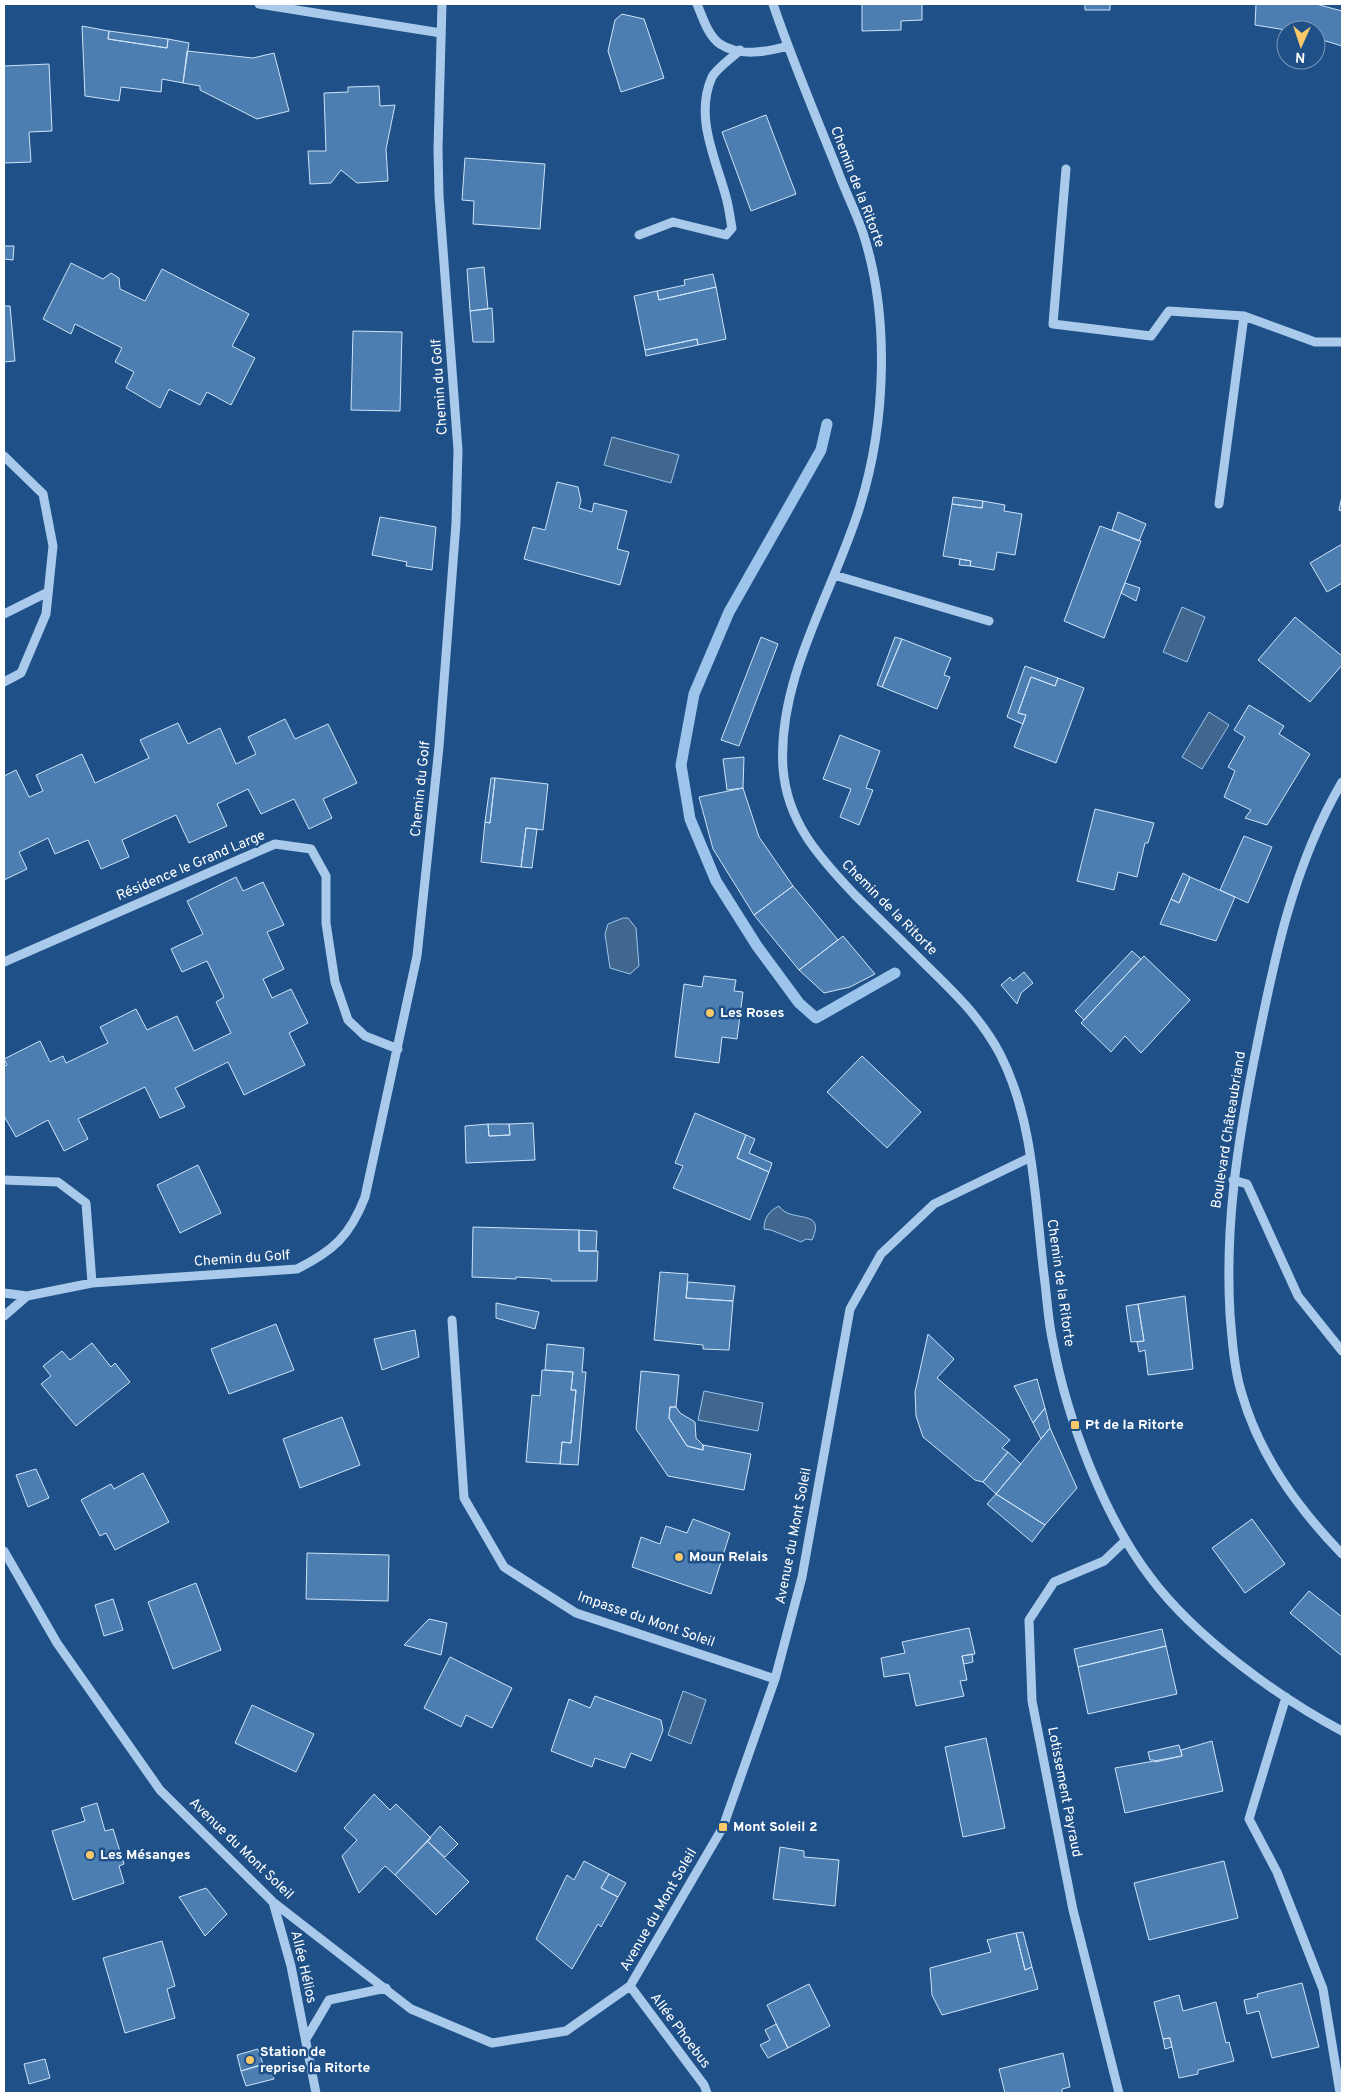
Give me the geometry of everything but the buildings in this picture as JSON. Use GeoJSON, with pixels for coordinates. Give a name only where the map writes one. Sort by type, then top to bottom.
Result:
{"type":"FeatureCollection","features":[{"type":"Feature","properties":{"kind":"street"},"geometry":{"type":"LineString","coordinates":[[259,4],[441,33]]}},
{"type":"Feature","properties":{"kind":"street","name":"Chemin du Golf"},"geometry":{"type":"LineString","coordinates":[[4,1293],[27,1296],[92,1284],[297,1269],[328,1251],[350,1229],[365,1198],[417,956],[439,747],[456,514],[458,450],[439,196],[438,149],[442,4]]}},
{"type":"Feature","properties":{"kind":"street"},"geometry":{"type":"LineString","coordinates":[[697,4],[704,23],[719,44],[740,50],[762,53],[788,46]]}},
{"type":"Feature","properties":{"kind":"street","name":"Chemin de la Ritorte"},"geometry":{"type":"LineString","coordinates":[[773,4],[863,233],[877,289],[881,336],[878,405],[872,454],[861,504],[797,670],[786,709],[783,772],[790,805],[820,858],[966,1004],[991,1037],[1010,1074],[1022,1115],[1029,1158],[1053,1344],[1075,1426],[1102,1493],[1125,1541],[1152,1581],[1192,1622],[1237,1662],[1286,1697],[1342,1731]]}},
{"type":"Feature","properties":{"kind":"street"},"geometry":{"type":"LineString","coordinates":[[639,235],[672,222],[726,235],[732,228],[727,198],[711,153],[706,124],[707,100],[713,76],[740,50]]}},
{"type":"Feature","properties":{"kind":"street"},"geometry":{"type":"LineString","coordinates":[[1066,169],[1054,324],[1151,336],[1169,311],[1244,316],[1315,342],[1342,342]]}},
{"type":"Feature","properties":{"kind":"street"},"geometry":{"type":"LineString","coordinates":[[1219,504],[1244,316]]}},
{"type":"Feature","properties":{"kind":"street"},"geometry":{"type":"LineString","coordinates":[[4,456],[43,494],[53,546],[46,614],[21,673],[4,682]]}},
{"type":"Feature","properties":{"kind":"street"},"geometry":{"type":"LineString","coordinates":[[834,575],[989,621]]}},
{"type":"Feature","properties":{"kind":"street"},"geometry":{"type":"LineString","coordinates":[[4,614],[48,592]]}},
{"type":"Feature","properties":{"kind":"street","name":"Boulevard Châteaubriand"},"geometry":{"type":"LineString","coordinates":[[1342,782],[1312,846],[1279,938],[1233,1180],[1228,1279],[1232,1342],[1240,1390],[1254,1431],[1277,1476],[1315,1525],[1342,1554]]}},
{"type":"Feature","properties":{"kind":"street","name":"Résidence le Grand Large"},"geometry":{"type":"LineString","coordinates":[[4,962],[275,844],[311,849],[326,876],[326,923],[332,963],[335,982],[348,1020],[365,1036],[398,1050]]}},
{"type":"Feature","properties":{"kind":"street","name":"Avenue du Mont Soleil"},"geometry":{"type":"LineString","coordinates":[[4,1551],[57,1643],[160,1790],[273,1902],[412,2009],[492,2043],[566,2031],[630,1986],[723,1827],[776,1679],[802,1577],[850,1309],[881,1254],[934,1204],[1029,1158]]}},
{"type":"Feature","properties":{"kind":"street"},"geometry":{"type":"LineString","coordinates":[[4,1180],[58,1182],[86,1203],[92,1284]]}},
{"type":"Feature","properties":{"kind":"street"},"geometry":{"type":"LineString","coordinates":[[1233,1180],[1247,1184],[1298,1296],[1342,1351]]}},
{"type":"Feature","properties":{"kind":"street"},"geometry":{"type":"LineString","coordinates":[[4,1316],[27,1296]]}},
{"type":"Feature","properties":{"kind":"street","name":"Impasse du Mont Soleil"},"geometry":{"type":"LineString","coordinates":[[452,1320],[464,1498],[504,1567],[576,1613],[776,1679]]}},
{"type":"Feature","properties":{"kind":"street","name":"Lotissement Payraud"},"geometry":{"type":"LineString","coordinates":[[1119,2093],[1073,1910],[1032,1701],[1029,1620],[1054,1582],[1104,1561],[1125,1541]]}},
{"type":"Feature","properties":{"kind":"street"},"geometry":{"type":"LineString","coordinates":[[1286,1697],[1249,1819],[1277,1872],[1323,1989],[1340,2093]]}},
{"type":"Feature","properties":{"kind":"street","name":"Allée Hélios"},"geometry":{"type":"LineString","coordinates":[[273,1902],[291,1966],[316,2093]]}},
{"type":"Feature","properties":{"kind":"street","name":"Allée Phoebus"},"geometry":{"type":"LineString","coordinates":[[630,1986],[704,2085],[706,2093]]}},
{"type":"Feature","properties":{"kind":"street","name":"Allée Hélios"},"geometry":{"type":"LineString","coordinates":[[306,2039],[329,2000],[386,1988]]}},
{"type":"Feature","properties":{"kind":"water"},"geometry":{"type":"Polygon","coordinates":[[[612,437],[679,455],[671,483],[604,465],[612,437]]]}},
{"type":"Feature","properties":{"kind":"water"},"geometry":{"type":"Polygon","coordinates":[[[1182,607],[1205,617],[1187,662],[1163,652],[1182,607]]]}},
{"type":"Feature","properties":{"kind":"water"},"geometry":{"type":"Polygon","coordinates":[[[1209,712],[1229,725],[1202,769],[1182,757],[1209,712]]]}},
{"type":"Feature","properties":{"kind":"water"},"geometry":{"type":"Polygon","coordinates":[[[628,918],[636,928],[639,966],[630,974],[610,968],[605,934],[608,924],[628,918]]]}},
{"type":"Feature","properties":{"kind":"water"},"geometry":{"type":"Polygon","coordinates":[[[779,1206],[784,1211],[811,1219],[815,1223],[812,1240],[806,1239],[801,1242],[764,1229],[768,1215],[779,1206]]]}},
{"type":"Feature","properties":{"kind":"water"},"geometry":{"type":"Polygon","coordinates":[[[704,1391],[763,1403],[758,1431],[698,1420],[704,1391]]]}},
{"type":"Feature","properties":{"kind":"water"},"geometry":{"type":"Polygon","coordinates":[[[683,1691],[706,1700],[691,1744],[668,1735],[683,1691]]]}},
{"type":"Feature","properties":{"kind":"waterway"},"geometry":{"type":"LineString","coordinates":[[827,424],[821,450],[729,612],[694,694],[681,765],[690,819],[716,881],[757,946],[799,1003],[816,1018],[895,973]]}},
{"type":"Feature","properties":{"kind":"place","name":"Les Roses"},"geometry":{"type":"Point","coordinates":[710,1013]}},
{"type":"Feature","properties":{"kind":"place","name":"Pt de la Ritorte"},"geometry":{"type":"Point","coordinates":[1075,1425]}},
{"type":"Feature","properties":{"kind":"place","name":"Moun Relais"},"geometry":{"type":"Point","coordinates":[679,1557]}},
{"type":"Feature","properties":{"kind":"place","name":"Mont Soleil 2"},"geometry":{"type":"Point","coordinates":[723,1827]}},
{"type":"Feature","properties":{"kind":"place","name":"Les Mésanges"},"geometry":{"type":"Point","coordinates":[90,1855]}},
{"type":"Feature","properties":{"kind":"place","name":"Station de reprise la Ritorte"},"geometry":{"type":"Point","coordinates":[250,2060]}}]}
